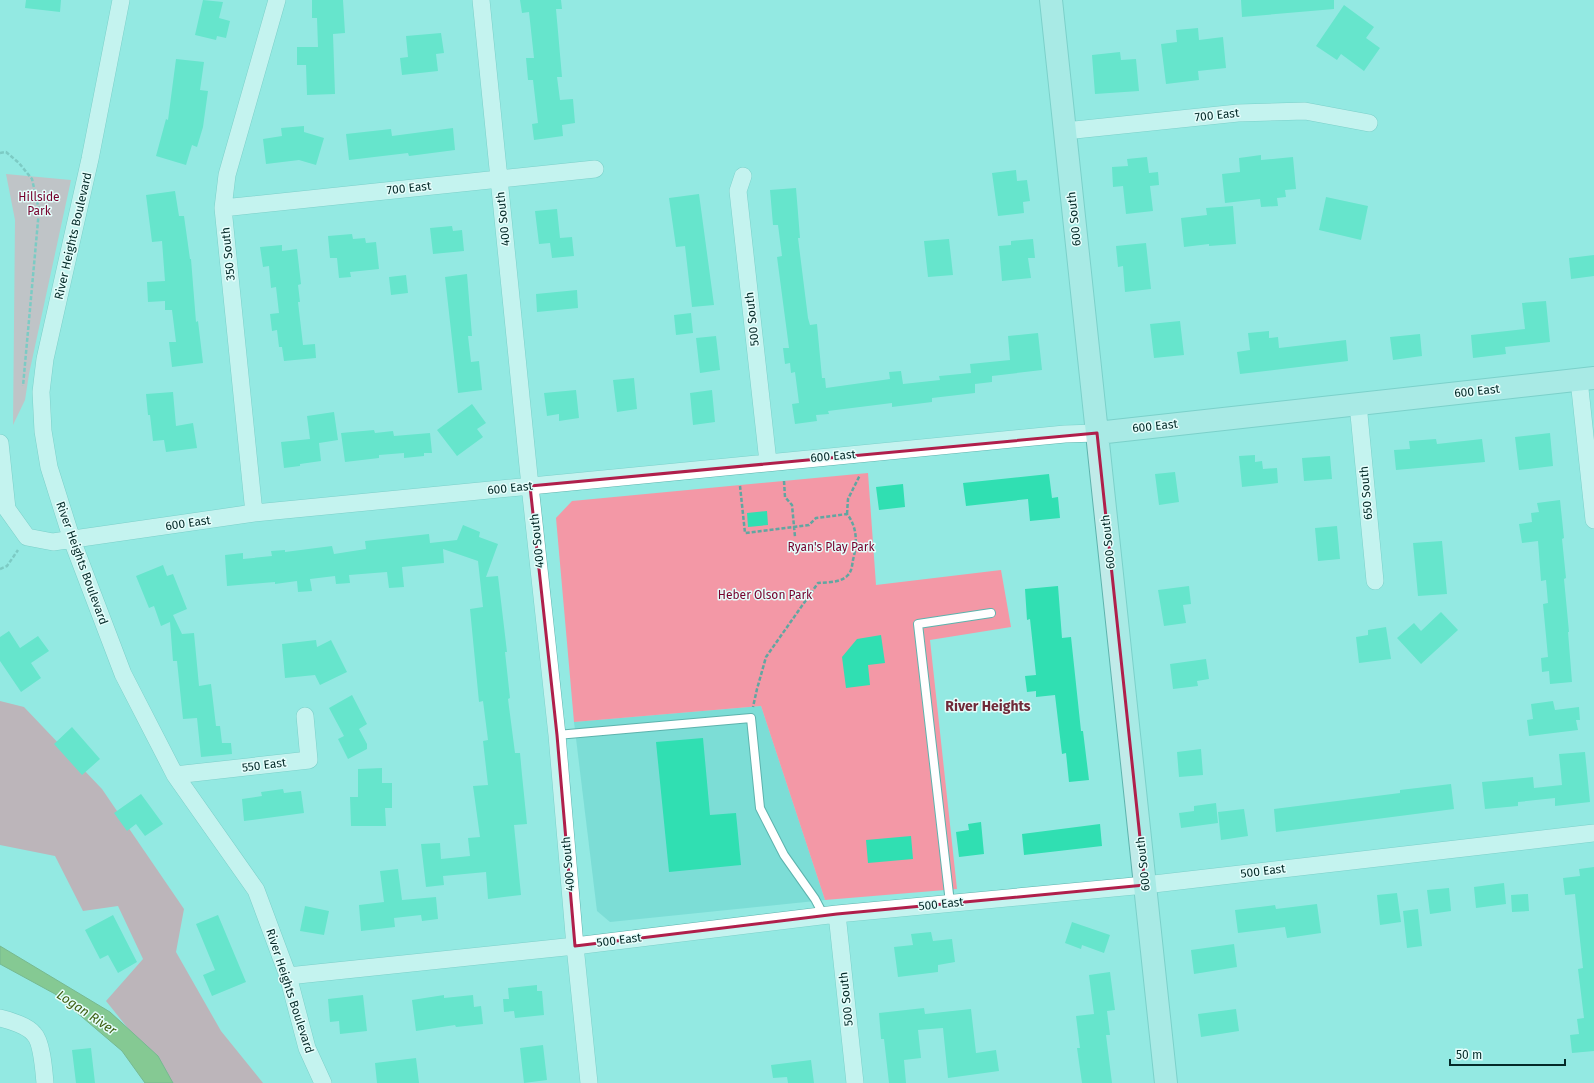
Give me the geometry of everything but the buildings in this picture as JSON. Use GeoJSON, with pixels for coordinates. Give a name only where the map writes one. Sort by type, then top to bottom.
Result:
{"type":"FeatureCollection","features":[{"type":"Feature","properties":{"kind":"street","name":"River Heights Boulevard"},"geometry":{"type":"LineString","coordinates":[[121,0],[90,158],[45,358],[41,392],[43,431],[49,467],[72,540],[123,674],[175,775],[256,890],[288,976],[307,1048],[323,1083]]}},
{"type":"Feature","properties":{"kind":"street","name":"350 South"},"geometry":{"type":"LineString","coordinates":[[254,513],[223,208],[227,175],[277,0]]}},
{"type":"Feature","properties":{"kind":"street","name":"400 South"},"geometry":{"type":"LineString","coordinates":[[480,0],[557,735],[575,946],[589,1083]]}},
{"type":"Feature","properties":{"kind":"street","name":"600 South"},"geometry":{"type":"LineString","coordinates":[[1051,0],[1166,1083]]}},
{"type":"Feature","properties":{"kind":"street","name":"700 East"},"geometry":{"type":"LineString","coordinates":[[1065,131],[1238,113],[1305,111],[1369,123]]}},
{"type":"Feature","properties":{"kind":"street","name":"700 East"},"geometry":{"type":"LineString","coordinates":[[223,208],[595,168]]}},
{"type":"Feature","properties":{"kind":"street","name":"500 South"},"geometry":{"type":"LineString","coordinates":[[743,176],[738,191],[768,462]]}},
{"type":"Feature","properties":{"kind":"street","name":"600 East"},"geometry":{"type":"LineString","coordinates":[[27,537],[53,542],[254,513],[768,462],[1057,435],[1097,433],[1587,379]]}},
{"type":"Feature","properties":{"kind":"street"},"geometry":{"type":"LineString","coordinates":[[1587,379],[1594,520]]}},
{"type":"Feature","properties":{"kind":"street","name":"650 South"},"geometry":{"type":"LineString","coordinates":[[1358,404],[1375,581]]}},
{"type":"Feature","properties":{"kind":"street"},"geometry":{"type":"LineString","coordinates":[[0,443],[7,509],[27,537]]}},
{"type":"Feature","properties":{"kind":"street","name":"550 East"},"geometry":{"type":"LineString","coordinates":[[175,775],[309,760],[306,716]]}},
{"type":"Feature","properties":{"kind":"street","name":"500 East"},"geometry":{"type":"LineString","coordinates":[[288,976],[575,946],[831,915],[1145,885],[1594,833]]}},
{"type":"Feature","properties":{"kind":"street","name":"500 South"},"geometry":{"type":"LineString","coordinates":[[831,915],[855,1083]]}},
{"type":"Feature","properties":{"kind":"street"},"geometry":{"type":"LineString","coordinates":[[0,1018],[12,1020],[34,1034],[42,1056],[45,1083]]}},
{"type":"Feature","properties":{"kind":"lane"},"geometry":{"type":"LineString","coordinates":[[950,903],[918,624],[991,613]]}},
{"type":"Feature","properties":{"kind":"lane"},"geometry":{"type":"LineString","coordinates":[[557,735],[751,718],[760,808],[784,855],[815,899],[831,915]]}},
{"type":"Feature","properties":{"kind":"path"},"geometry":{"type":"LineString","coordinates":[[0,152],[6,152],[19,163],[32,179],[39,210],[23,386]]}},
{"type":"Feature","properties":{"kind":"path"},"geometry":{"type":"LineString","coordinates":[[751,718],[766,657],[818,583],[840,580],[848,575],[851,570],[856,538],[852,521],[847,514],[848,499],[860,475]]}},
{"type":"Feature","properties":{"kind":"path"},"geometry":{"type":"LineString","coordinates":[[784,481],[785,497],[792,505],[795,537]]}},
{"type":"Feature","properties":{"kind":"path"},"geometry":{"type":"LineString","coordinates":[[740,486],[745,533],[809,525],[816,518],[847,514]]}},
{"type":"Feature","properties":{"kind":"path"},"geometry":{"type":"LineString","coordinates":[[0,569],[7,566],[27,537]]}},
{"type":"Feature","properties":{"kind":"highlighted area"},"geometry":{"type":"Polygon","coordinates":[[[1097,433],[1145,885],[837,914],[575,946],[557,735],[530,486],[1097,433]]]}},
{"type":"Feature","properties":{"kind":"shaded area"},"geometry":{"type":"Polygon","coordinates":[[[0,701],[24,707],[102,789],[184,909],[176,952],[221,1031],[263,1083],[172,1083],[106,1001],[143,959],[118,906],[83,911],[55,856],[0,845],[0,701]]]}},
{"type":"Feature","properties":{"kind":"shaded area"},"geometry":{"type":"Polygon","coordinates":[[[761,706],[825,900],[610,922],[597,911],[574,722],[761,706]]]}},
{"type":"Feature","properties":{"kind":"green space","name":"Hillside Park"},"geometry":{"type":"Polygon","coordinates":[[[6,174],[71,180],[29,374],[25,400],[13,425],[15,220],[6,174]]]}},
{"type":"Feature","properties":{"kind":"green space","name":"Heber Olson Park"},"geometry":{"type":"Polygon","coordinates":[[[868,473],[876,585],[1001,570],[1011,627],[930,640],[957,889],[825,900],[761,706],[574,722],[556,518],[572,501],[868,473]]]}},
{"type":"Feature","properties":{"kind":"water","name":"Logan River"},"geometry":{"type":"Polygon","coordinates":[[[0,946],[110,1012],[158,1056],[173,1083],[145,1083],[122,1051],[55,994],[0,964],[0,946]]]}},
{"type":"Feature","properties":{"kind":"district","name":"River Heights"},"geometry":{"type":"Point","coordinates":[988,706]}},
{"type":"Feature","properties":{"kind":"park label","name":"Ryan's Play Park"},"geometry":{"type":"Point","coordinates":[831,547]}}]}
